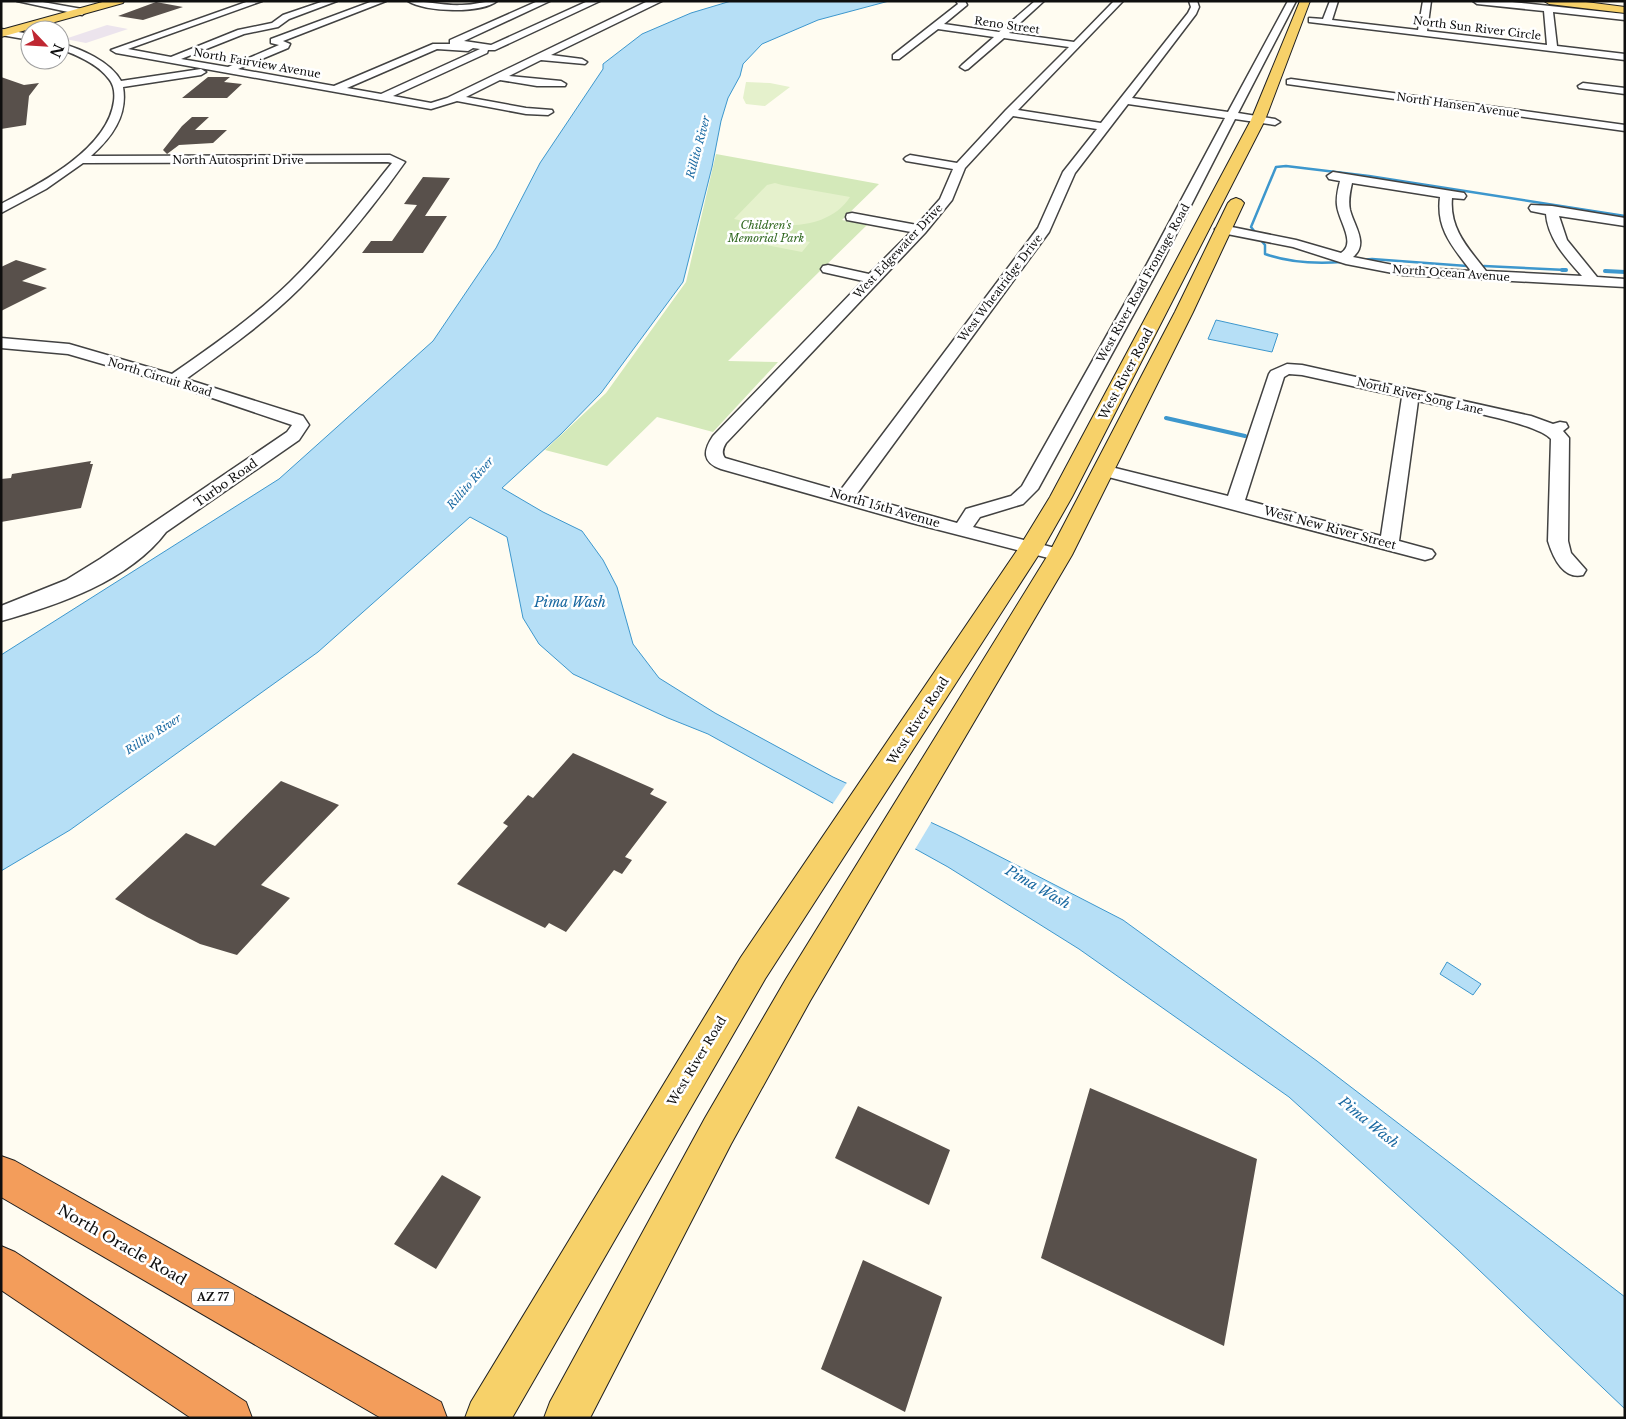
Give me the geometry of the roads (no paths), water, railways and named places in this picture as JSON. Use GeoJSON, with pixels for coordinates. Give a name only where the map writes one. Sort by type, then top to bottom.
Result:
{"type":"FeatureCollection","features":[{"type":"Feature","properties":{"kind":"highway","name":"North Oracle Road"},"geometry":{"type":"LineString","coordinates":[[1,1174],[150,1262],[426,1418]]}},
{"type":"Feature","properties":{"kind":"highway"},"geometry":{"type":"LineString","coordinates":[[1,1266],[230,1418]]}},
{"type":"Feature","properties":{"kind":"main road"},"geometry":{"type":"LineString","coordinates":[[5,34],[119,1]]}},
{"type":"Feature","properties":{"kind":"main road"},"geometry":{"type":"LineString","coordinates":[[1551,4],[1625,9]]}},
{"type":"Feature","properties":{"kind":"main road","name":"West River Road"},"geometry":{"type":"LineString","coordinates":[[566,1418],[718,1131],[798,990],[1060,555],[1184,312],[1212,255],[1222,229],[1263,149],[1266,121],[1291,82],[1319,10]]}},
{"type":"Feature","properties":{"kind":"main road","name":"West River Road"},"geometry":{"type":"LineString","coordinates":[[487,1418],[753,968],[1031,548],[1266,121],[1319,10]]}},
{"type":"Feature","properties":{"kind":"street"},"geometry":{"type":"LineString","coordinates":[[20,1],[77,13]]}},
{"type":"Feature","properties":{"kind":"street","name":"North Fairview Avenue"},"geometry":{"type":"LineString","coordinates":[[258,1],[116,50],[394,101],[431,106],[456,98],[658,1]]}},
{"type":"Feature","properties":{"kind":"street"},"geometry":{"type":"LineString","coordinates":[[176,57],[234,35],[270,27],[286,17],[333,1]]}},
{"type":"Feature","properties":{"kind":"street"},"geometry":{"type":"LineString","coordinates":[[266,40],[311,27],[382,1]]}},
{"type":"Feature","properties":{"kind":"street"},"geometry":{"type":"LineString","coordinates":[[412,1],[463,9],[477,7],[493,1]]}},
{"type":"Feature","properties":{"kind":"street"},"geometry":{"type":"LineString","coordinates":[[546,1],[453,42],[492,48],[596,1]]}},
{"type":"Feature","properties":{"kind":"street"},"geometry":{"type":"LineString","coordinates":[[896,57],[963,6],[960,1]]}},
{"type":"Feature","properties":{"kind":"street"},"geometry":{"type":"LineString","coordinates":[[965,67],[1040,1]]}},
{"type":"Feature","properties":{"kind":"street","name":"West Edgewater Drive"},"geometry":{"type":"LineString","coordinates":[[705,456],[920,230],[946,200],[960,167],[1010,112],[1119,1]]}},
{"type":"Feature","properties":{"kind":"street","name":"West Wheatridge Drive"},"geometry":{"type":"LineString","coordinates":[[846,497],[1044,229],[1069,172],[1192,14],[1195,7],[1193,1]]}},
{"type":"Feature","properties":{"kind":"street","name":"West River Road Frontage Road"},"geometry":{"type":"LineString","coordinates":[[961,530],[973,513],[1017,500],[1029,488],[1154,264],[1292,1]]}},
{"type":"Feature","properties":{"kind":"street"},"geometry":{"type":"LineString","coordinates":[[1422,33],[1427,1]]}},
{"type":"Feature","properties":{"kind":"street"},"geometry":{"type":"LineString","coordinates":[[1476,1],[1551,4],[1625,17]]}},
{"type":"Feature","properties":{"kind":"street"},"geometry":{"type":"LineString","coordinates":[[1551,4],[1552,48]]}},
{"type":"Feature","properties":{"kind":"street"},"geometry":{"type":"LineString","coordinates":[[313,9],[348,14]]}},
{"type":"Feature","properties":{"kind":"street","name":"North Sun River Circle"},"geometry":{"type":"LineString","coordinates":[[1319,10],[1422,33],[1625,57]]}},
{"type":"Feature","properties":{"kind":"street"},"geometry":{"type":"LineString","coordinates":[[280,22],[311,27]]}},
{"type":"Feature","properties":{"kind":"street","name":"Reno Street"},"geometry":{"type":"LineString","coordinates":[[936,26],[1076,45]]}},
{"type":"Feature","properties":{"kind":"street"},"geometry":{"type":"LineString","coordinates":[[5,34],[20,36]]}},
{"type":"Feature","properties":{"kind":"street"},"geometry":{"type":"LineString","coordinates":[[232,62],[251,60],[285,46],[285,44],[234,35]]}},
{"type":"Feature","properties":{"kind":"street"},"geometry":{"type":"LineString","coordinates":[[334,90],[436,46],[442,45],[502,54]]}},
{"type":"Feature","properties":{"kind":"street"},"geometry":{"type":"LineString","coordinates":[[1,209],[80,160],[102,139],[116,118],[120,102],[118,85],[106,70],[92,60],[70,50]]}},
{"type":"Feature","properties":{"kind":"street"},"geometry":{"type":"LineString","coordinates":[[193,50],[212,54]]}},
{"type":"Feature","properties":{"kind":"street"},"geometry":{"type":"LineString","coordinates":[[380,98],[484,51]]}},
{"type":"Feature","properties":{"kind":"street"},"geometry":{"type":"LineString","coordinates":[[519,56],[582,62]]}},
{"type":"Feature","properties":{"kind":"street"},"geometry":{"type":"LineString","coordinates":[[118,85],[214,68]]}},
{"type":"Feature","properties":{"kind":"street"},"geometry":{"type":"LineString","coordinates":[[499,77],[537,83],[561,84]]}},
{"type":"Feature","properties":{"kind":"street","name":"North Hansen Avenue"},"geometry":{"type":"LineString","coordinates":[[1291,82],[1625,128]]}},
{"type":"Feature","properties":{"kind":"street"},"geometry":{"type":"LineString","coordinates":[[1584,86],[1625,91]]}},
{"type":"Feature","properties":{"kind":"street"},"geometry":{"type":"LineString","coordinates":[[456,98],[526,111],[548,112]]}},
{"type":"Feature","properties":{"kind":"street"},"geometry":{"type":"LineString","coordinates":[[1125,100],[1266,121]]}},
{"type":"Feature","properties":{"kind":"street"},"geometry":{"type":"LineString","coordinates":[[1010,112],[1105,127]]}},
{"type":"Feature","properties":{"kind":"street","name":"North Autosprint Drive"},"geometry":{"type":"LineString","coordinates":[[80,160],[390,158],[397,160],[398,164],[343,233],[294,286],[232,338],[174,380]]}},
{"type":"Feature","properties":{"kind":"street"},"geometry":{"type":"LineString","coordinates":[[910,159],[960,167]]}},
{"type":"Feature","properties":{"kind":"street"},"geometry":{"type":"LineString","coordinates":[[1333,176],[1460,196]]}},
{"type":"Feature","properties":{"kind":"street"},"geometry":{"type":"LineString","coordinates":[[1343,258],[1350,253],[1355,242],[1344,215],[1342,204],[1347,178]]}},
{"type":"Feature","properties":{"kind":"street"},"geometry":{"type":"LineString","coordinates":[[1446,194],[1444,213],[1447,223],[1482,275]]}},
{"type":"Feature","properties":{"kind":"street"},"geometry":{"type":"LineString","coordinates":[[1535,208],[1625,222]]}},
{"type":"Feature","properties":{"kind":"street"},"geometry":{"type":"LineString","coordinates":[[1552,210],[1553,225],[1558,236],[1593,281]]}},
{"type":"Feature","properties":{"kind":"street"},"geometry":{"type":"LineString","coordinates":[[852,217],[920,230]]}},
{"type":"Feature","properties":{"kind":"street","name":"North Ocean Avenue"},"geometry":{"type":"LineString","coordinates":[[1222,229],[1296,244],[1343,258],[1403,271],[1625,282]]}},
{"type":"Feature","properties":{"kind":"street"},"geometry":{"type":"LineString","coordinates":[[828,269],[873,279]]}},
{"type":"Feature","properties":{"kind":"street","name":"North Circuit Road"},"geometry":{"type":"LineString","coordinates":[[1,343],[68,349],[174,380],[296,420],[301,425],[293,436]]}},
{"type":"Feature","properties":{"kind":"street","name":"North River Song Lane"},"geometry":{"type":"LineString","coordinates":[[1235,503],[1277,374],[1284,366],[1556,428],[1560,438],[1558,541],[1562,555],[1576,570]]}},
{"type":"Feature","properties":{"kind":"street"},"geometry":{"type":"LineString","coordinates":[[1389,543],[1411,395]]}},
{"type":"Feature","properties":{"kind":"street","name":"Turbo Road"},"geometry":{"type":"LineString","coordinates":[[1,614],[35,602],[73,585],[107,564],[142,538],[158,530],[293,436]]}},
{"type":"Feature","properties":{"kind":"street","name":"North 15th Avenue"},"geometry":{"type":"LineString","coordinates":[[705,456],[727,465],[961,530],[1060,555]]}},
{"type":"Feature","properties":{"kind":"street","name":"West New River Street"},"geometry":{"type":"LineString","coordinates":[[1103,470],[1389,543],[1425,554]]}},
{"type":"Feature","properties":{"kind":"water"},"geometry":{"type":"Polygon","coordinates":[[[731,1],[889,1],[818,20],[762,44],[743,64],[740,76],[728,98],[721,121],[712,167],[683,282],[601,393],[561,434],[502,488],[543,512],[582,531],[603,560],[617,587],[633,644],[659,678],[715,713],[833,777],[956,834],[1123,920],[1317,1061],[1625,1297],[1625,1409],[1458,1250],[1289,1097],[1079,949],[948,867],[708,734],[668,718],[573,674],[539,644],[523,618],[507,537],[470,517],[318,652],[70,830],[1,871],[1,655],[279,479],[433,341],[496,248],[540,163],[603,69],[603,64],[642,34],[691,13],[731,1]]]}},
{"type":"Feature","properties":{"kind":"water"},"geometry":{"type":"Polygon","coordinates":[[[1216,320],[1278,334],[1272,352],[1208,339],[1216,320]]]}},
{"type":"Feature","properties":{"kind":"water"},"geometry":{"type":"Polygon","coordinates":[[[1447,962],[1481,984],[1473,995],[1440,974],[1447,962]]]}},
{"type":"Feature","properties":{"kind":"waterway"},"geometry":{"type":"LineString","coordinates":[[1255,232],[1251,227],[1276,167],[1286,166],[1369,176],[1625,216]]}},
{"type":"Feature","properties":{"kind":"waterway"},"geometry":{"type":"LineString","coordinates":[[1260,239],[1265,245],[1265,254],[1274,257],[1303,262],[1342,262]]}},
{"type":"Feature","properties":{"kind":"waterway"},"geometry":{"type":"LineString","coordinates":[[1360,260],[1372,259],[1467,266]]}},
{"type":"Feature","properties":{"kind":"waterway"},"geometry":{"type":"LineString","coordinates":[[1484,266],[1566,270],[1562,270]]}},
{"type":"Feature","properties":{"kind":"waterway"},"geometry":{"type":"LineString","coordinates":[[1605,271],[1625,272]]}},
{"type":"Feature","properties":{"kind":"waterway"},"geometry":{"type":"LineString","coordinates":[[1166,418],[1245,436]]}},
{"type":"Feature","properties":{"kind":"water label","name":"Rillito River"},"geometry":{"type":"Point","coordinates":[698,147]}},
{"type":"Feature","properties":{"kind":"water label","name":"Rillito River"},"geometry":{"type":"Point","coordinates":[470,483]}},
{"type":"Feature","properties":{"kind":"water label","name":"Pima Wash"},"geometry":{"type":"Point","coordinates":[570,602]}},
{"type":"Feature","properties":{"kind":"water label","name":"Rillito River"},"geometry":{"type":"Point","coordinates":[153,734]}},
{"type":"Feature","properties":{"kind":"water label","name":"Pima Wash"},"geometry":{"type":"Point","coordinates":[1038,887]}},
{"type":"Feature","properties":{"kind":"water label","name":"Pima Wash"},"geometry":{"type":"Point","coordinates":[1369,1122]}},
{"type":"Feature","properties":{"kind":"park label","name":"Children's Memorial Park"},"geometry":{"type":"Point","coordinates":[766,231]}}]}
